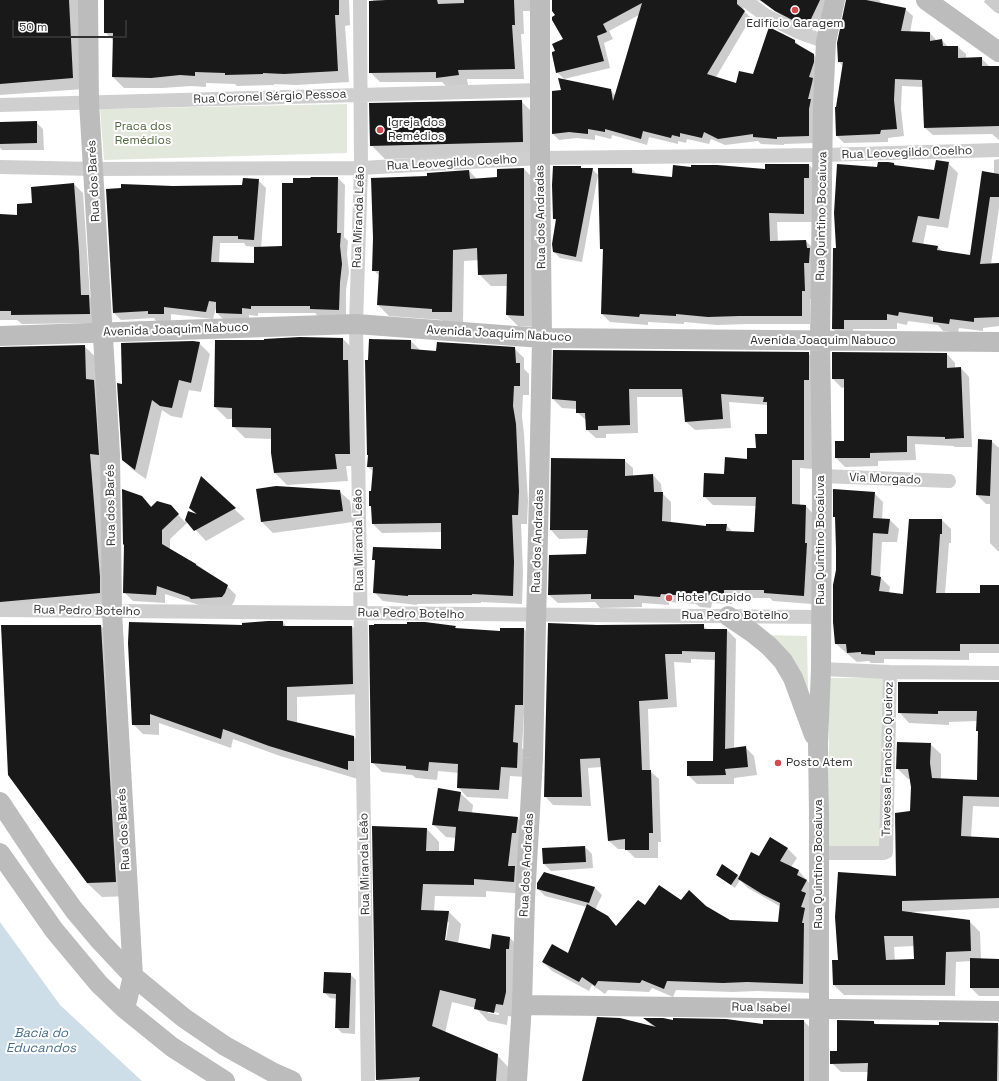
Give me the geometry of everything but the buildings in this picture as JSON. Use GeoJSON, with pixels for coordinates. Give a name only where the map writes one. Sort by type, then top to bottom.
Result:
{"type":"FeatureCollection","features":[{"type":"Feature","properties":{"kind":"street","name":"Rua dos Barés"},"geometry":{"type":"LineString","coordinates":[[88,0],[89,102],[110,454],[112,612],[133,976],[125,1009]]}},
{"type":"Feature","properties":{"kind":"street","name":"Rua Miranda Leão"},"geometry":{"type":"LineString","coordinates":[[360,0],[359,95],[361,168],[356,324],[368,1081]]}},
{"type":"Feature","properties":{"kind":"street","name":"Rua dos Andradas"},"geometry":{"type":"LineString","coordinates":[[516,1081],[522,1005],[536,615],[542,338],[540,0]]}},
{"type":"Feature","properties":{"kind":"street"},"geometry":{"type":"LineString","coordinates":[[745,0],[765,15],[798,32],[826,42]]}},
{"type":"Feature","properties":{"kind":"street","name":"Rua Quintino Bocaiuva"},"geometry":{"type":"LineString","coordinates":[[819,1081],[818,744],[821,669],[822,476],[820,341],[823,104],[826,42],[835,0]]}},
{"type":"Feature","properties":{"kind":"street"},"geometry":{"type":"LineString","coordinates":[[926,0],[999,52]]}},
{"type":"Feature","properties":{"kind":"street","name":"Rua Coronel Sérgio Pessoa"},"geometry":{"type":"LineString","coordinates":[[0,105],[540,90]]}},
{"type":"Feature","properties":{"kind":"street","name":"Rua Leovegildo Coelho"},"geometry":{"type":"LineString","coordinates":[[0,167],[93,169],[361,168],[540,158],[823,155],[999,150]]}},
{"type":"Feature","properties":{"kind":"street","name":"Avenida Joaquim Nabuco"},"geometry":{"type":"LineString","coordinates":[[0,336],[356,324],[542,338],[999,342]]}},
{"type":"Feature","properties":{"kind":"street","name":"Via Morgado"},"geometry":{"type":"LineString","coordinates":[[822,476],[949,481]]}},
{"type":"Feature","properties":{"kind":"street","name":"Rua Pedro Botelho"},"geometry":{"type":"LineString","coordinates":[[0,610],[821,617]]}},
{"type":"Feature","properties":{"kind":"street"},"geometry":{"type":"LineString","coordinates":[[728,616],[769,646],[783,661],[793,678],[818,744]]}},
{"type":"Feature","properties":{"kind":"street"},"geometry":{"type":"LineString","coordinates":[[821,669],[890,672],[999,673]]}},
{"type":"Feature","properties":{"kind":"street","name":"Travessa Francisco Queiroz"},"geometry":{"type":"LineString","coordinates":[[819,853],[886,852],[890,672]]}},
{"type":"Feature","properties":{"kind":"street"},"geometry":{"type":"LineString","coordinates":[[0,802],[74,910],[133,976],[184,1018],[225,1046],[274,1073],[292,1081]]}},
{"type":"Feature","properties":{"kind":"street"},"geometry":{"type":"LineString","coordinates":[[0,853],[54,930],[99,984],[125,1009],[172,1047],[225,1081]]}},
{"type":"Feature","properties":{"kind":"street","name":"Rua Isabel"},"geometry":{"type":"LineString","coordinates":[[522,1005],[999,1011]]}},
{"type":"Feature","properties":{"kind":"green space","name":"Praca dos Remédios"},"geometry":{"type":"Polygon","coordinates":[[[347,104],[347,153],[104,160],[100,109],[347,104]]]}},
{"type":"Feature","properties":{"kind":"green space"},"geometry":{"type":"Polygon","coordinates":[[[763,635],[807,636],[808,690],[763,635]]]}},
{"type":"Feature","properties":{"kind":"green space"},"geometry":{"type":"Polygon","coordinates":[[[829,678],[884,678],[884,852],[829,852],[829,678]]]}},
{"type":"Feature","properties":{"kind":"water","name":"Bacia do Educandos"},"geometry":{"type":"Polygon","coordinates":[[[0,922],[60,1005],[142,1081],[0,1081],[0,922]]]}},
{"type":"Feature","properties":{"kind":"place","name":"Edifício Garagem"},"geometry":{"type":"Point","coordinates":[795,10]}},
{"type":"Feature","properties":{"kind":"place","name":"Igreja dos Remédios"},"geometry":{"type":"Point","coordinates":[380,130]}},
{"type":"Feature","properties":{"kind":"place","name":"Hotel Cupido"},"geometry":{"type":"Point","coordinates":[669,598]}},
{"type":"Feature","properties":{"kind":"place","name":"Posto Atem"},"geometry":{"type":"Point","coordinates":[778,763]}}]}
